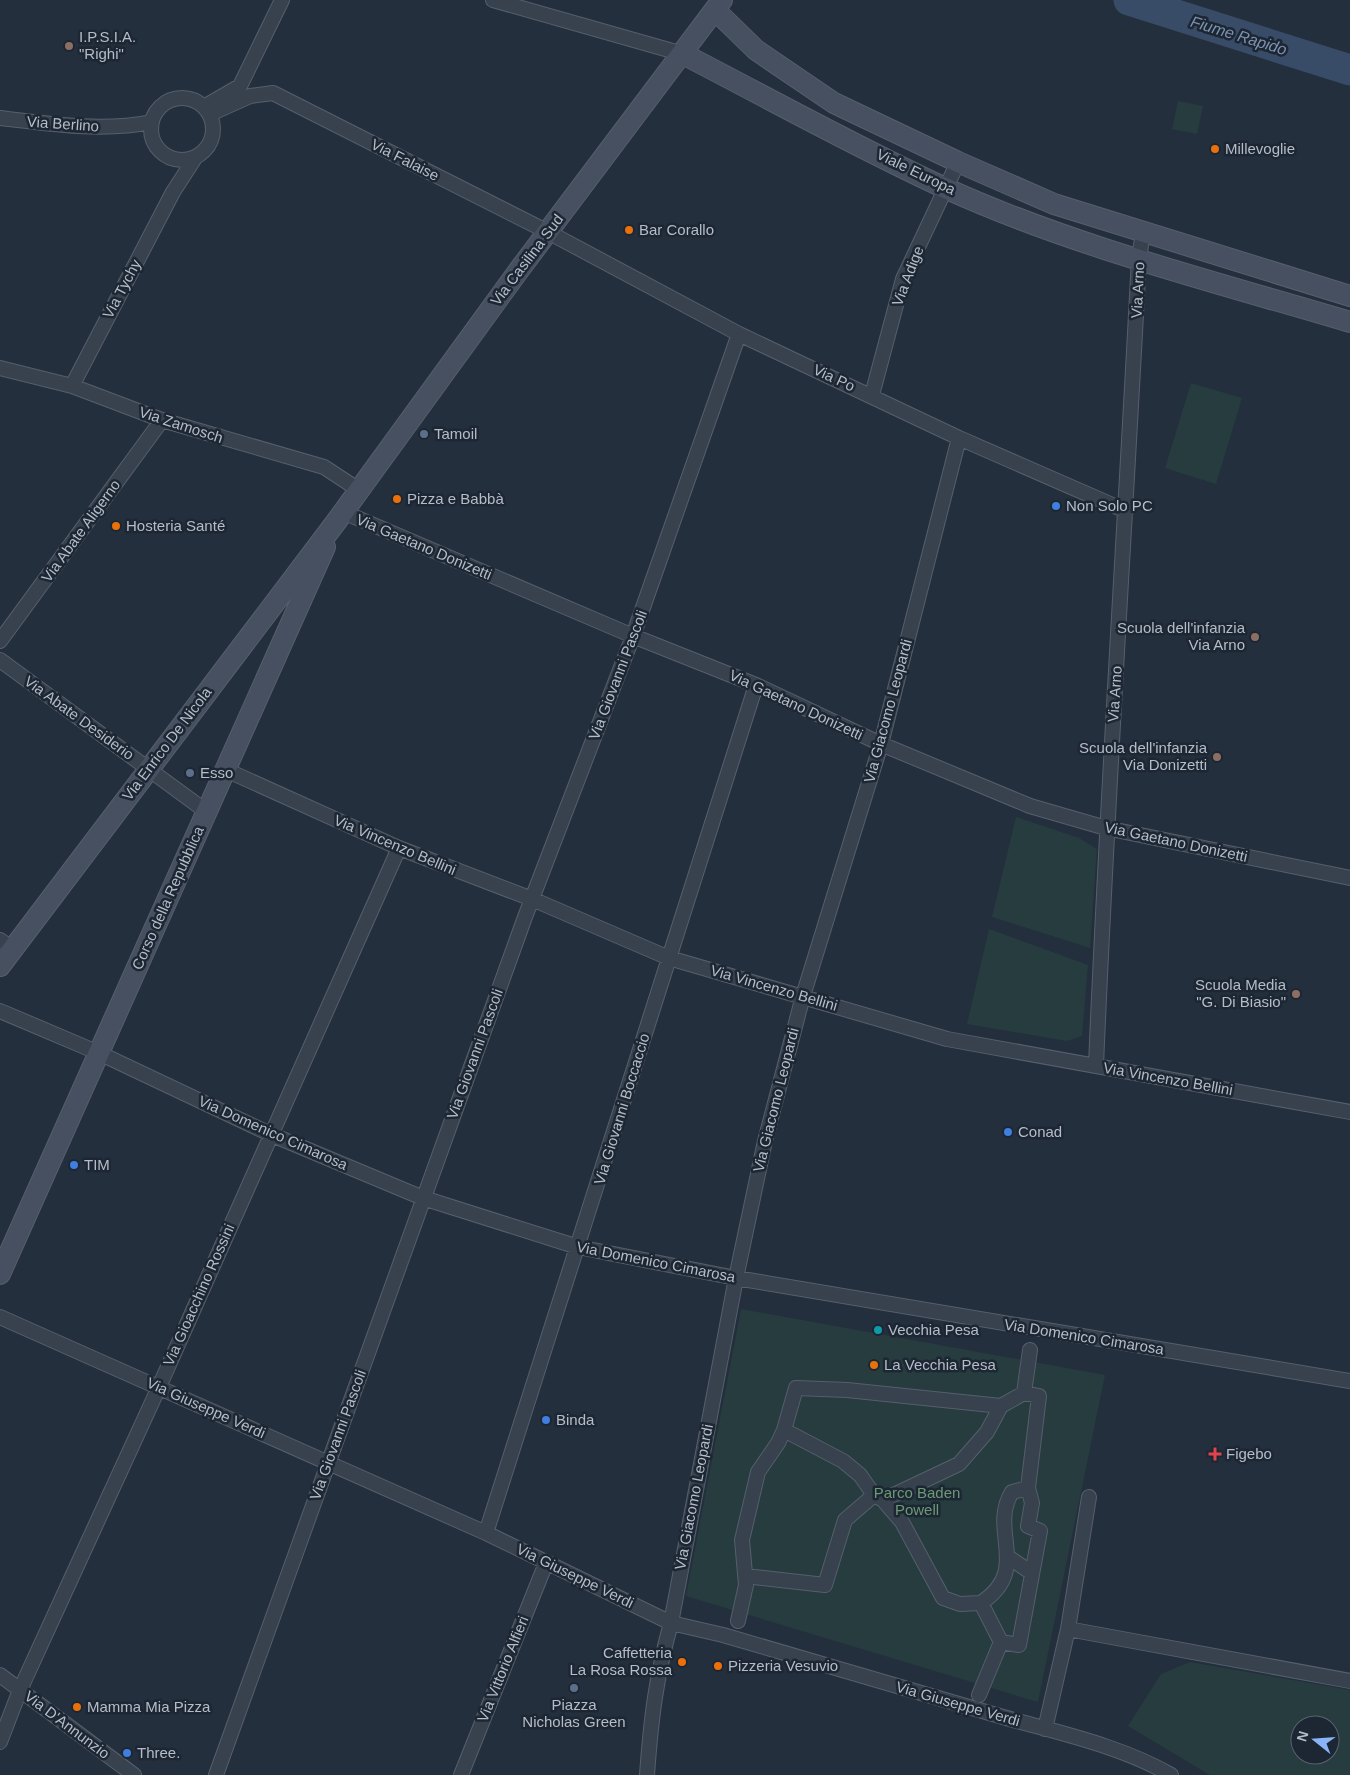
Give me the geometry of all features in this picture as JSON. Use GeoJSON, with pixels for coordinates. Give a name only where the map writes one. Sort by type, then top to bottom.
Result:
{"type":"FeatureCollection","features":[{"type":"Feature","properties":{"kind":"main road","name":"Via Casilina Sud"},"geometry":{"type":"LineString","coordinates":[[340,517],[548,232],[718,5]]}},
{"type":"Feature","properties":{"kind":"main road","name":"Viale Europa"},"geometry":{"type":"LineString","coordinates":[[718,5],[756,50],[834,103],[958,162],[1054,204],[1350,296]]}},
{"type":"Feature","properties":{"kind":"main road","name":"Viale Europa"},"geometry":{"type":"LineString","coordinates":[[682,54],[946,188],[1045,227],[1139,258],[1350,322]]}},
{"type":"Feature","properties":{"kind":"main road","name":"Via Enrico De Nicola"},"geometry":{"type":"LineString","coordinates":[[0,966],[6,944],[148,769],[340,517]]}},
{"type":"Feature","properties":{"kind":"main road","name":"Corso della Repubblica"},"geometry":{"type":"LineString","coordinates":[[0,1274],[340,517]]}},
{"type":"Feature","properties":{"kind":"main road"},"geometry":{"type":"LineString","coordinates":[[265,613],[290,626]]}},
{"type":"Feature","properties":{"kind":"street"},"geometry":{"type":"LineString","coordinates":[[207,110],[240,86],[282,0]]}},
{"type":"Feature","properties":{"kind":"street","name":"Viale Europa"},"geometry":{"type":"LineString","coordinates":[[493,0],[682,54]]}},
{"type":"Feature","properties":{"kind":"street","name":"Via Falaise"},"geometry":{"type":"LineString","coordinates":[[207,110],[261,93],[273,93],[548,232]]}},
{"type":"Feature","properties":{"kind":"street"},"geometry":{"type":"LineString","coordinates":[[178,98],[192,99],[207,110],[213,131],[212,139],[208,147],[195,158],[178,160],[162,153],[156,146],[152,128],[154,115],[164,104],[178,98]]}},
{"type":"Feature","properties":{"kind":"street","name":"Via Berlino"},"geometry":{"type":"LineString","coordinates":[[0,118],[50,124],[152,128]]}},
{"type":"Feature","properties":{"kind":"street","name":"Via Tychy"},"geometry":{"type":"LineString","coordinates":[[72,386],[173,192],[195,158]]}},
{"type":"Feature","properties":{"kind":"street","name":"Via Tychy"},"geometry":{"type":"LineString","coordinates":[[173,192],[178,160]]}},
{"type":"Feature","properties":{"kind":"street","name":"Via Adige"},"geometry":{"type":"LineString","coordinates":[[872,395],[903,280],[958,162]]}},
{"type":"Feature","properties":{"kind":"street","name":"Via Po"},"geometry":{"type":"LineString","coordinates":[[548,232],[739,334],[872,395],[959,438],[1126,511]]}},
{"type":"Feature","properties":{"kind":"street","name":"Via Arno"},"geometry":{"type":"LineString","coordinates":[[1096,1066],[1106,828],[1126,511],[1139,258],[1143,232]]}},
{"type":"Feature","properties":{"kind":"street","name":"Via Giovanni Pascoli"},"geometry":{"type":"LineString","coordinates":[[216,1775],[532,899],[633,636],[739,334]]}},
{"type":"Feature","properties":{"kind":"street","name":"Via Zamosch"},"geometry":{"type":"LineString","coordinates":[[1,370],[72,386],[162,420],[324,468],[359,490]]}},
{"type":"Feature","properties":{"kind":"street","name":"Via Abate Aligerno"},"geometry":{"type":"LineString","coordinates":[[0,641],[162,420]]}},
{"type":"Feature","properties":{"kind":"street","name":"Via Giacomo Leopardi"},"geometry":{"type":"LineString","coordinates":[[648,1775],[652,1707],[657,1674],[670,1623],[736,1278],[765,1141],[803,996],[881,744],[959,438]]}},
{"type":"Feature","properties":{"kind":"street","name":"Via Gaetano Donizetti"},"geometry":{"type":"LineString","coordinates":[[340,517],[756,684],[881,744],[1030,806],[1106,828],[1350,878]]}},
{"type":"Feature","properties":{"kind":"street","name":"Via Abate Desiderio"},"geometry":{"type":"LineString","coordinates":[[0,660],[207,812]]}},
{"type":"Feature","properties":{"kind":"street","name":"Via Giovanni Boccaccio"},"geometry":{"type":"LineString","coordinates":[[486,1533],[756,684]]}},
{"type":"Feature","properties":{"kind":"street","name":"Via Vincenzo Bellini"},"geometry":{"type":"LineString","coordinates":[[226,770],[399,848],[532,899],[669,958],[947,1039],[1350,1112]]}},
{"type":"Feature","properties":{"kind":"street","name":"Via Gioacchino Rossini"},"geometry":{"type":"LineString","coordinates":[[0,1742],[20,1690],[159,1387],[270,1134],[399,848]]}},
{"type":"Feature","properties":{"kind":"street","name":"Via Domenico Cimarosa"},"geometry":{"type":"LineString","coordinates":[[0,1011],[99,1053],[270,1134],[423,1198],[578,1247],[736,1278],[1350,1381]]}},
{"type":"Feature","properties":{"kind":"street","name":"Via Giuseppe Verdi"},"geometry":{"type":"LineString","coordinates":[[0,1317],[486,1533],[670,1623],[723,1635],[1045,1729],[1113,1750],[1155,1766],[1171,1775]]}},
{"type":"Feature","properties":{"kind":"street"},"geometry":{"type":"LineString","coordinates":[[1024,1393],[1030,1350]]}},
{"type":"Feature","properties":{"kind":"street"},"geometry":{"type":"LineString","coordinates":[[738,1621],[746,1585],[742,1540],[758,1472],[778,1443],[784,1430],[796,1388],[847,1390],[1001,1406]]}},
{"type":"Feature","properties":{"kind":"street"},"geometry":{"type":"LineString","coordinates":[[746,1576],[826,1585],[845,1520],[879,1498],[959,1464],[987,1432],[1001,1406],[1024,1393],[1039,1396],[1028,1488],[1032,1503],[1028,1526],[1040,1531],[1020,1645],[1001,1642]]}},
{"type":"Feature","properties":{"kind":"street"},"geometry":{"type":"LineString","coordinates":[[784,1430],[843,1461],[860,1475],[902,1522],[943,1598],[960,1604],[980,1603],[992,1595],[1003,1580],[1008,1557],[1004,1504],[1012,1492],[1028,1488]]}},
{"type":"Feature","properties":{"kind":"street"},"geometry":{"type":"LineString","coordinates":[[1045,1729],[1068,1629],[1090,1497]]}},
{"type":"Feature","properties":{"kind":"street"},"geometry":{"type":"LineString","coordinates":[[1008,1557],[1032,1573]]}},
{"type":"Feature","properties":{"kind":"street","name":"Via Vittorio Alfieri"},"geometry":{"type":"LineString","coordinates":[[461,1775],[546,1563]]}},
{"type":"Feature","properties":{"kind":"street"},"geometry":{"type":"LineString","coordinates":[[980,1603],[1001,1642],[980,1695]]}},
{"type":"Feature","properties":{"kind":"street"},"geometry":{"type":"LineString","coordinates":[[1068,1629],[1350,1681]]}},
{"type":"Feature","properties":{"kind":"street","name":"Via D'Annunzio"},"geometry":{"type":"LineString","coordinates":[[0,1675],[134,1775]]}},
{"type":"Feature","properties":{"kind":"green space"},"geometry":{"type":"Polygon","coordinates":[[[1178,101],[1203,106],[1197,134],[1172,129],[1178,101]]]}},
{"type":"Feature","properties":{"kind":"green space"},"geometry":{"type":"Polygon","coordinates":[[[1191,383],[1242,398],[1216,484],[1165,468],[1191,383]]]}},
{"type":"Feature","properties":{"kind":"green space"},"geometry":{"type":"Polygon","coordinates":[[[1016,817],[1079,838],[1097,849],[1090,948],[992,917],[1016,817]]]}},
{"type":"Feature","properties":{"kind":"green space"},"geometry":{"type":"Polygon","coordinates":[[[989,929],[1088,965],[1082,1036],[1067,1041],[967,1024],[989,929]]]}},
{"type":"Feature","properties":{"kind":"green space","name":"Parco Baden Powell"},"geometry":{"type":"Polygon","coordinates":[[[741,1309],[1105,1375],[1038,1702],[686,1596],[741,1309]]]}},
{"type":"Feature","properties":{"kind":"green space"},"geometry":{"type":"Polygon","coordinates":[[[1190,1662],[1350,1690],[1350,1775],[1210,1775],[1128,1726],[1161,1674],[1190,1662]]]}},
{"type":"Feature","properties":{"kind":"waterway","name":"Fiume Rapido"},"geometry":{"type":"LineString","coordinates":[[1129,0],[1350,70]]}},
{"type":"Feature","properties":{"kind":"place","name":"I.P.S.I.A. \"Righi\""},"geometry":{"type":"Point","coordinates":[69,46]}},
{"type":"Feature","properties":{"kind":"place","name":"Millevoglie"},"geometry":{"type":"Point","coordinates":[1215,149]}},
{"type":"Feature","properties":{"kind":"place","name":"Bar Corallo"},"geometry":{"type":"Point","coordinates":[629,230]}},
{"type":"Feature","properties":{"kind":"place","name":"Tamoil"},"geometry":{"type":"Point","coordinates":[424,434]}},
{"type":"Feature","properties":{"kind":"place","name":"Pizza e Babbà"},"geometry":{"type":"Point","coordinates":[397,499]}},
{"type":"Feature","properties":{"kind":"place","name":"Non Solo PC"},"geometry":{"type":"Point","coordinates":[1056,506]}},
{"type":"Feature","properties":{"kind":"place","name":"Hosteria Santé"},"geometry":{"type":"Point","coordinates":[116,526]}},
{"type":"Feature","properties":{"kind":"place","name":"Scuola dell'infanzia Via Arno"},"geometry":{"type":"Point","coordinates":[1255,637]}},
{"type":"Feature","properties":{"kind":"place","name":"Scuola dell'infanzia Via Donizetti"},"geometry":{"type":"Point","coordinates":[1217,757]}},
{"type":"Feature","properties":{"kind":"place","name":"Esso"},"geometry":{"type":"Point","coordinates":[190,773]}},
{"type":"Feature","properties":{"kind":"place","name":"Scuola Media \"G. Di Biasio\""},"geometry":{"type":"Point","coordinates":[1296,994]}},
{"type":"Feature","properties":{"kind":"place","name":"Conad"},"geometry":{"type":"Point","coordinates":[1008,1132]}},
{"type":"Feature","properties":{"kind":"place","name":"TIM"},"geometry":{"type":"Point","coordinates":[74,1165]}},
{"type":"Feature","properties":{"kind":"place","name":"Vecchia Pesa"},"geometry":{"type":"Point","coordinates":[878,1330]}},
{"type":"Feature","properties":{"kind":"place","name":"La Vecchia Pesa"},"geometry":{"type":"Point","coordinates":[874,1365]}},
{"type":"Feature","properties":{"kind":"place","name":"Binda"},"geometry":{"type":"Point","coordinates":[546,1420]}},
{"type":"Feature","properties":{"kind":"place","name":"Figebo"},"geometry":{"type":"Point","coordinates":[1215,1454]}},
{"type":"Feature","properties":{"kind":"place","name":"Caffetteria La Rosa Rossa"},"geometry":{"type":"Point","coordinates":[682,1662]}},
{"type":"Feature","properties":{"kind":"place","name":"Pizzeria Vesuvio"},"geometry":{"type":"Point","coordinates":[718,1666]}},
{"type":"Feature","properties":{"kind":"place","name":"Piazza Nicholas Green"},"geometry":{"type":"Point","coordinates":[574,1688]}},
{"type":"Feature","properties":{"kind":"place","name":"Mamma Mia Pizza"},"geometry":{"type":"Point","coordinates":[77,1707]}},
{"type":"Feature","properties":{"kind":"place","name":"Three."},"geometry":{"type":"Point","coordinates":[127,1753]}}]}
